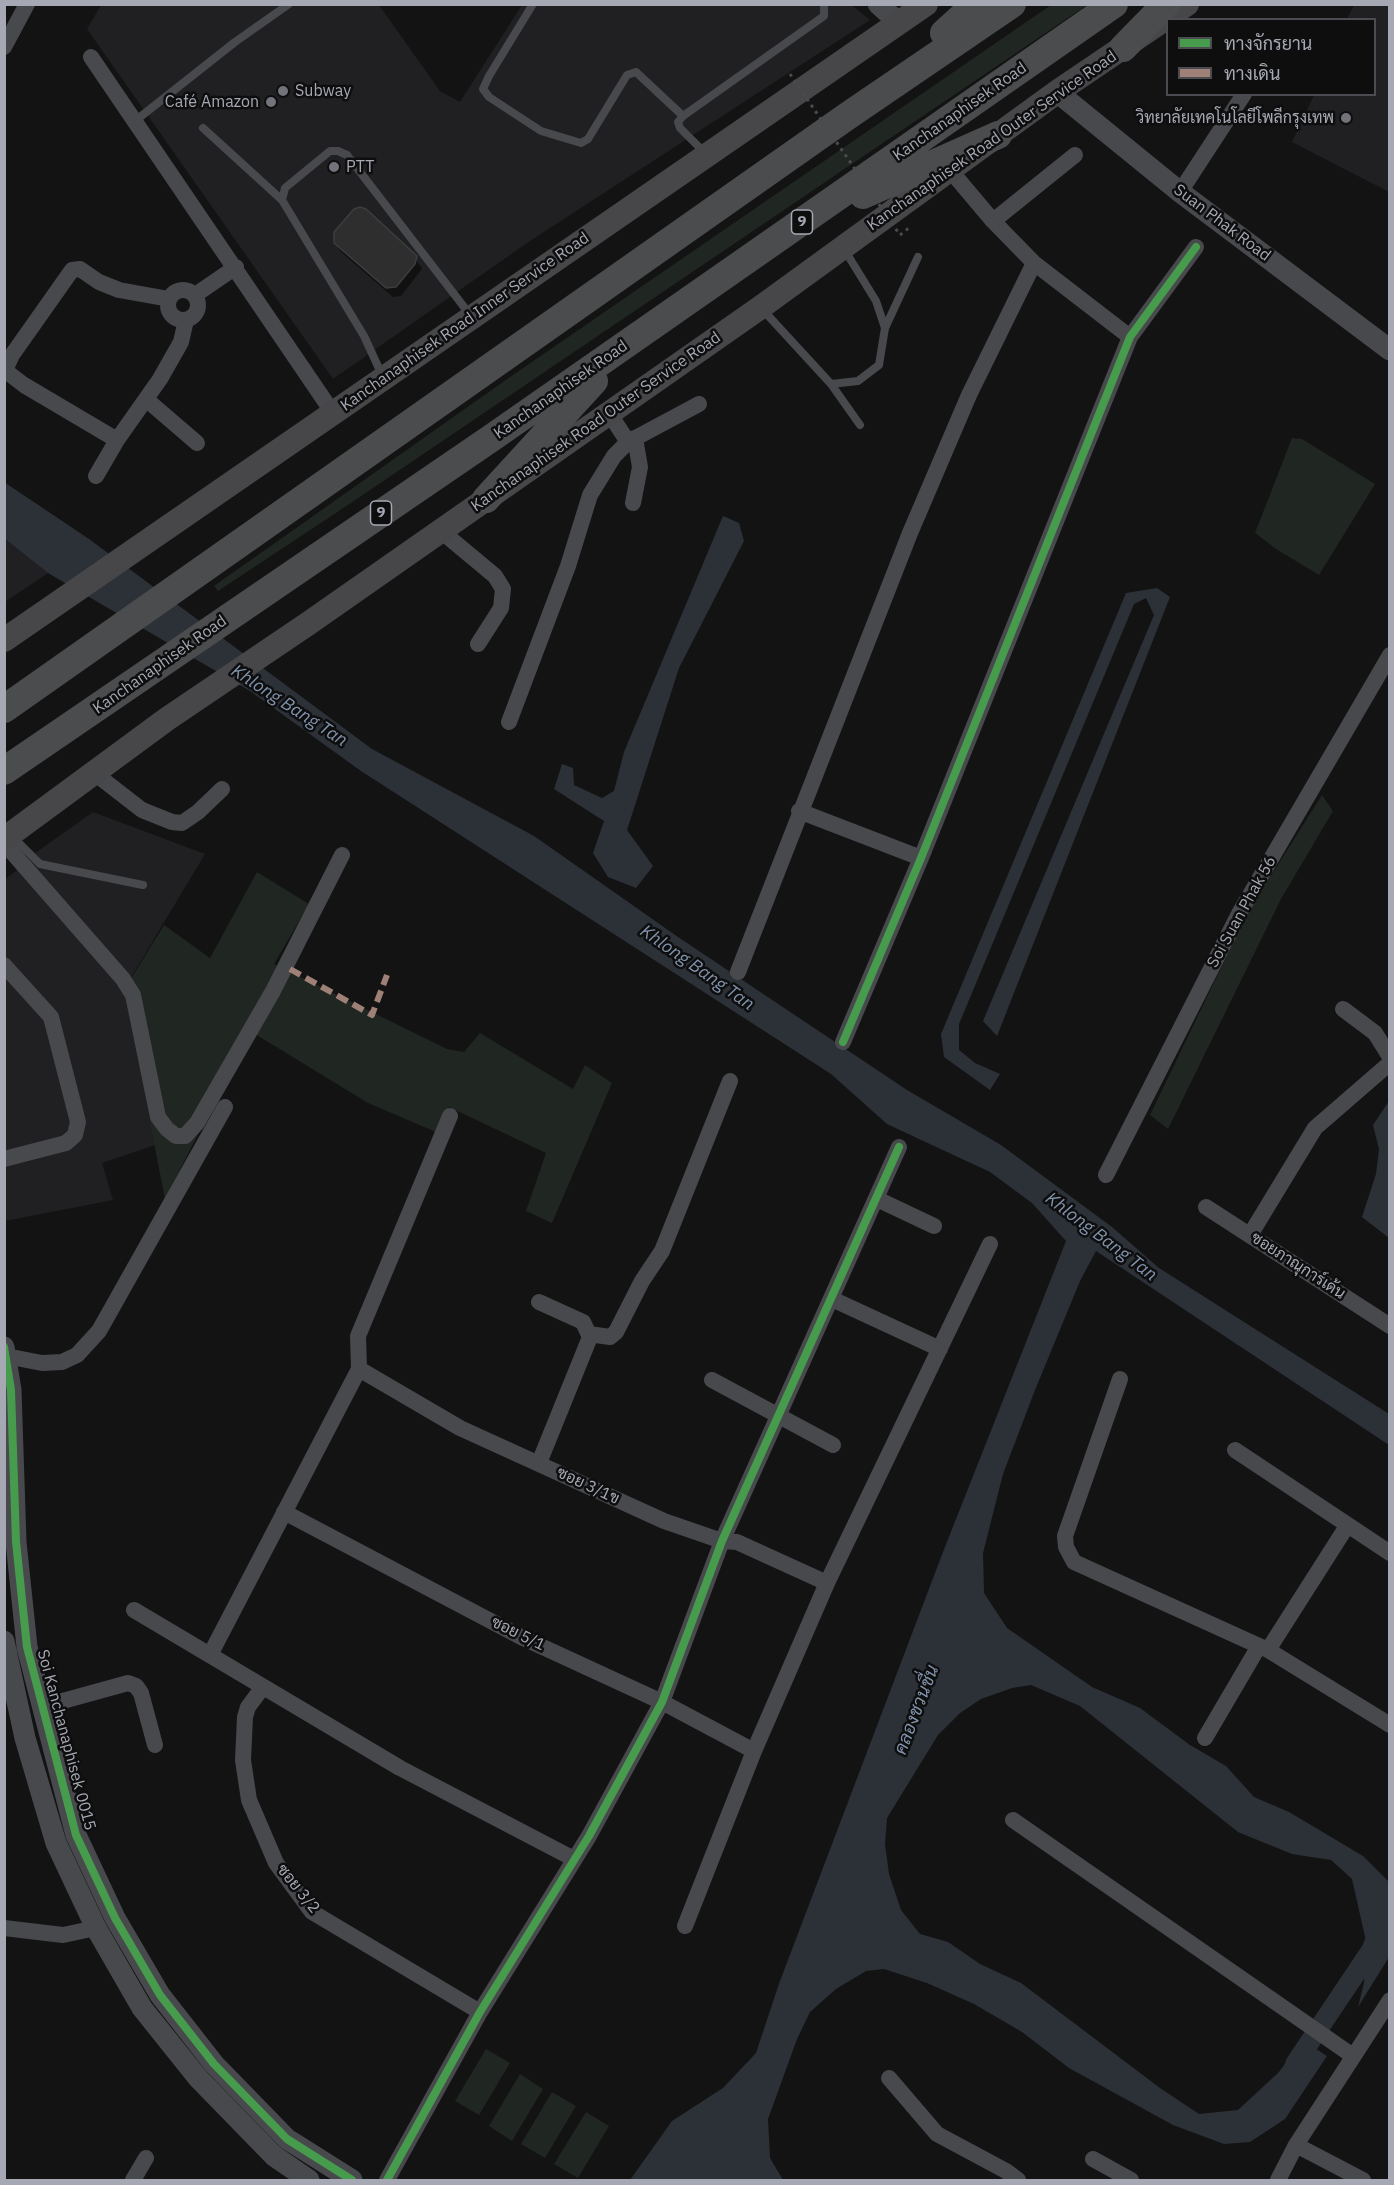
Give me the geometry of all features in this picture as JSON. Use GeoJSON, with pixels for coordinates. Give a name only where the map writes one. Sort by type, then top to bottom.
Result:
{"type":"FeatureCollection","features":[{"type":"Feature","properties":{"kind":"highway"},"geometry":{"type":"LineString","coordinates":[[849,115],[976,4]]}},
{"type":"Feature","properties":{"kind":"highway"},"geometry":{"type":"LineString","coordinates":[[4,710],[849,115],[1012,4]]}},
{"type":"Feature","properties":{"kind":"highway","name":"Kanchanaphisek Road"},"geometry":{"type":"LineString","coordinates":[[4,771],[630,342],[1114,4]]}},
{"type":"Feature","properties":{"kind":"highway"},"geometry":{"type":"LineString","coordinates":[[1123,48],[1166,4]]}},
{"type":"Feature","properties":{"kind":"highway"},"geometry":{"type":"LineString","coordinates":[[802,222],[998,135]]}},
{"type":"Feature","properties":{"kind":"highway"},"geometry":{"type":"LineString","coordinates":[[486,499],[630,342]]}},
{"type":"Feature","properties":{"kind":"main road","name":"Kanchanaphisek Road Inner Service Road"},"geometry":{"type":"LineString","coordinates":[[4,640],[926,4]]}},
{"type":"Feature","properties":{"kind":"main road","name":"Kanchanaphisek Road Outer Service Road"},"geometry":{"type":"LineString","coordinates":[[1167,18],[1187,4]]}},
{"type":"Feature","properties":{"kind":"main road","name":"Kanchanaphisek Road Outer Service Road"},"geometry":{"type":"LineString","coordinates":[[6,839],[167,719],[309,623],[761,307],[1057,92],[1166,18]]}},
{"type":"Feature","properties":{"kind":"street"},"geometry":{"type":"LineString","coordinates":[[4,47],[11,23],[27,4]]}},
{"type":"Feature","properties":{"kind":"street"},"geometry":{"type":"LineString","coordinates":[[878,4],[898,22]]}},
{"type":"Feature","properties":{"kind":"street"},"geometry":{"type":"LineString","coordinates":[[91,57],[236,267],[333,413]]}},
{"type":"Feature","properties":{"kind":"street","name":"Suan Phak Road"},"geometry":{"type":"LineString","coordinates":[[1057,92],[1180,192],[1389,350]]}},
{"type":"Feature","properties":{"kind":"street"},"geometry":{"type":"LineString","coordinates":[[1180,192],[1243,96]]}},
{"type":"Feature","properties":{"kind":"street"},"geometry":{"type":"LineString","coordinates":[[993,221],[1075,155]]}},
{"type":"Feature","properties":{"kind":"street"},"geometry":{"type":"LineString","coordinates":[[950,170],[993,221],[1034,263],[1130,338]]}},
{"type":"Feature","properties":{"kind":"street"},"geometry":{"type":"LineString","coordinates":[[843,1042],[921,858],[1130,338],[1196,247]]}},
{"type":"Feature","properties":{"kind":"street"},"geometry":{"type":"LineString","coordinates":[[738,972],[910,533],[969,395],[1034,263]]}},
{"type":"Feature","properties":{"kind":"street"},"geometry":{"type":"LineString","coordinates":[[195,295],[236,267]]}},
{"type":"Feature","properties":{"kind":"street"},"geometry":{"type":"LineString","coordinates":[[117,440],[24,385],[7,372],[6,368],[12,354],[72,270],[80,269],[99,282],[119,290],[169,299],[181,290],[195,295]]}},
{"type":"Feature","properties":{"kind":"street"},"geometry":{"type":"LineString","coordinates":[[96,476],[117,440],[147,400],[181,342],[186,320],[198,310],[195,295]]}},
{"type":"Feature","properties":{"kind":"street"},"geometry":{"type":"LineString","coordinates":[[169,299],[171,314],[186,320]]}},
{"type":"Feature","properties":{"kind":"street"},"geometry":{"type":"LineString","coordinates":[[147,400],[197,443]]}},
{"type":"Feature","properties":{"kind":"street"},"geometry":{"type":"LineString","coordinates":[[509,722],[568,566],[590,495],[615,456],[632,440],[699,404]]}},
{"type":"Feature","properties":{"kind":"street"},"geometry":{"type":"LineString","coordinates":[[609,413],[632,440],[640,467],[633,503]]}},
{"type":"Feature","properties":{"kind":"street"},"geometry":{"type":"LineString","coordinates":[[441,531],[495,576],[503,589],[501,608],[478,644]]}},
{"type":"Feature","properties":{"kind":"street","name":"Soi Suan Phak 56"},"geometry":{"type":"LineString","coordinates":[[1106,1175],[1240,912],[1389,655]]}},
{"type":"Feature","properties":{"kind":"street"},"geometry":{"type":"LineString","coordinates":[[93,772],[142,810],[172,822],[182,823],[198,812],[222,789]]}},
{"type":"Feature","properties":{"kind":"street"},"geometry":{"type":"LineString","coordinates":[[799,812],[921,858]]}},
{"type":"Feature","properties":{"kind":"street"},"geometry":{"type":"LineString","coordinates":[[6,839],[123,979],[133,995],[158,1117],[166,1129],[176,1136],[185,1136],[203,1113],[273,991],[342,855]]}},
{"type":"Feature","properties":{"kind":"street"},"geometry":{"type":"LineString","coordinates":[[4,964],[51,1017],[78,1122],[75,1135],[66,1143],[4,1159]]}},
{"type":"Feature","properties":{"kind":"street"},"geometry":{"type":"LineString","coordinates":[[1343,1009],[1375,1033],[1389,1057]]}},
{"type":"Feature","properties":{"kind":"street"},"geometry":{"type":"LineString","coordinates":[[1250,1235],[1315,1128],[1389,1063]]}},
{"type":"Feature","properties":{"kind":"street"},"geometry":{"type":"LineString","coordinates":[[589,1334],[610,1337],[620,1326],[642,1281],[669,1237],[730,1081]]}},
{"type":"Feature","properties":{"kind":"street"},"geometry":{"type":"LineString","coordinates":[[5,1351],[42,1363],[62,1362],[77,1354],[99,1331],[225,1107]]}},
{"type":"Feature","properties":{"kind":"street"},"geometry":{"type":"LineString","coordinates":[[210,1655],[359,1369],[358,1336],[450,1116]]}},
{"type":"Feature","properties":{"kind":"street"},"geometry":{"type":"LineString","coordinates":[[387,2181],[480,2012],[574,1860],[662,1702],[722,1541],[899,1147]]}},
{"type":"Feature","properties":{"kind":"street"},"geometry":{"type":"LineString","coordinates":[[877,1198],[934,1226]]}},
{"type":"Feature","properties":{"kind":"street","name":"ซอยภาณุการ์เด้น"},"geometry":{"type":"LineString","coordinates":[[1206,1207],[1389,1326]]}},
{"type":"Feature","properties":{"kind":"street"},"geometry":{"type":"LineString","coordinates":[[685,1926],[754,1751],[827,1582],[990,1244]]}},
{"type":"Feature","properties":{"kind":"street"},"geometry":{"type":"LineString","coordinates":[[832,1299],[939,1349]]}},
{"type":"Feature","properties":{"kind":"street"},"geometry":{"type":"LineString","coordinates":[[539,1302],[583,1322],[589,1334],[539,1463]]}},
{"type":"Feature","properties":{"kind":"street","name":"Soi Kanchanaphisek 0015"},"geometry":{"type":"LineString","coordinates":[[5,1351],[11,1390],[10,1542],[27,1647],[76,1835],[115,1918],[160,1995],[214,2064],[287,2139],[352,2181]]}},
{"type":"Feature","properties":{"kind":"street","name":"ซอย 3/1ข"},"geometry":{"type":"LineString","coordinates":[[359,1369],[460,1428],[664,1521],[722,1541],[737,1542],[827,1582]]}},
{"type":"Feature","properties":{"kind":"street"},"geometry":{"type":"LineString","coordinates":[[1120,1379],[1065,1536],[1069,1555],[1082,1568],[1264,1648],[1389,1725]]}},
{"type":"Feature","properties":{"kind":"street"},"geometry":{"type":"LineString","coordinates":[[712,1380],[781,1414],[833,1445]]}},
{"type":"Feature","properties":{"kind":"street"},"geometry":{"type":"LineString","coordinates":[[1235,1450],[1389,1553]]}},
{"type":"Feature","properties":{"kind":"street","name":"ซอย 5/1"},"geometry":{"type":"LineString","coordinates":[[284,1512],[521,1637],[662,1702],[754,1751]]}},
{"type":"Feature","properties":{"kind":"street"},"geometry":{"type":"LineString","coordinates":[[1206,1738],[1347,1526]]}},
{"type":"Feature","properties":{"kind":"street"},"geometry":{"type":"LineString","coordinates":[[134,1610],[400,1768],[574,1860]]}},
{"type":"Feature","properties":{"kind":"street"},"geometry":{"type":"LineString","coordinates":[[27,1647],[5,1647],[25,1738],[56,1843],[96,1928],[142,2007],[198,2078],[274,2156],[309,2181]]}},
{"type":"Feature","properties":{"kind":"street"},"geometry":{"type":"LineString","coordinates":[[41,1707],[128,1683],[136,1686],[141,1693],[155,1745]]}},
{"type":"Feature","properties":{"kind":"street","name":"ซอย 3/2"},"geometry":{"type":"LineString","coordinates":[[263,1687],[248,1707],[245,1717],[243,1760],[249,1800],[276,1863],[312,1912],[480,2012]]}},
{"type":"Feature","properties":{"kind":"street"},"geometry":{"type":"LineString","coordinates":[[1013,1820],[1353,2056]]}},
{"type":"Feature","properties":{"kind":"street"},"geometry":{"type":"LineString","coordinates":[[4,1928],[63,1935],[96,1928],[115,1918]]}},
{"type":"Feature","properties":{"kind":"street"},"geometry":{"type":"LineString","coordinates":[[1278,2181],[1296,2145],[1389,2000]]}},
{"type":"Feature","properties":{"kind":"street"},"geometry":{"type":"LineString","coordinates":[[889,2078],[937,2134],[1018,2181]]}},
{"type":"Feature","properties":{"kind":"street"},"geometry":{"type":"LineString","coordinates":[[1296,2145],[1363,2181]]}},
{"type":"Feature","properties":{"kind":"street"},"geometry":{"type":"LineString","coordinates":[[133,2181],[146,2158]]}},
{"type":"Feature","properties":{"kind":"street"},"geometry":{"type":"LineString","coordinates":[[1093,2158],[1131,2181]]}},
{"type":"Feature","properties":{"kind":"lane"},"geometry":{"type":"LineString","coordinates":[[135,121],[235,42],[289,4]]}},
{"type":"Feature","properties":{"kind":"lane"},"geometry":{"type":"LineString","coordinates":[[533,4],[489,76],[483,89],[489,98],[542,131],[582,143],[588,139],[627,75],[636,72],[683,116]]}},
{"type":"Feature","properties":{"kind":"lane"},"geometry":{"type":"LineString","coordinates":[[706,155],[680,128],[678,122],[683,116],[824,16],[824,4]]}},
{"type":"Feature","properties":{"kind":"lane"},"geometry":{"type":"LineString","coordinates":[[203,128],[282,200],[364,336],[383,378]]}},
{"type":"Feature","properties":{"kind":"lane"},"geometry":{"type":"LineString","coordinates":[[282,200],[285,188],[330,151],[338,151],[347,155],[472,317]]}},
{"type":"Feature","properties":{"kind":"lane"},"geometry":{"type":"LineString","coordinates":[[843,247],[876,301],[885,328]]}},
{"type":"Feature","properties":{"kind":"lane"},"geometry":{"type":"LineString","coordinates":[[831,384],[858,381],[879,365],[885,328],[918,257]]}},
{"type":"Feature","properties":{"kind":"lane"},"geometry":{"type":"LineString","coordinates":[[761,307],[831,384],[860,425]]}},
{"type":"Feature","properties":{"kind":"lane"},"geometry":{"type":"LineString","coordinates":[[6,839],[40,864],[143,885]]}},
{"type":"Feature","properties":{"kind":"path"},"geometry":{"type":"LineString","coordinates":[[790,74],[900,235]]}},
{"type":"Feature","properties":{"kind":"shaded area"},"geometry":{"type":"Polygon","coordinates":[[[850,4],[870,20],[527,243],[333,379],[87,29],[101,5],[379,5],[440,91],[460,102],[522,5],[850,4]]]}},
{"type":"Feature","properties":{"kind":"shaded area"},"geometry":{"type":"Polygon","coordinates":[[[1051,5],[1087,5],[342,509],[218,591],[214,586],[510,377],[1051,5]]]}},
{"type":"Feature","properties":{"kind":"shaded area","name":"วิทยาลัยเทคโนโลยีโพลีกรุงเทพ"},"geometry":{"type":"Polygon","coordinates":[[[1354,5],[1389,5],[1389,192],[1292,142],[1314,96],[1376,96],[1376,18],[1348,18],[1354,5]]]}},
{"type":"Feature","properties":{"kind":"shaded area"},"geometry":{"type":"Polygon","coordinates":[[[1292,438],[1302,439],[1375,484],[1319,575],[1276,549],[1255,533],[1292,438]]]}},
{"type":"Feature","properties":{"kind":"shaded area"},"geometry":{"type":"Polygon","coordinates":[[[5,539],[48,573],[4,602],[5,539]]]}},
{"type":"Feature","properties":{"kind":"shaded area"},"geometry":{"type":"Polygon","coordinates":[[[1322,795],[1333,811],[1281,899],[1168,1129],[1150,1115],[1248,912],[1322,795]]]}},
{"type":"Feature","properties":{"kind":"shaded area"},"geometry":{"type":"Polygon","coordinates":[[[93,812],[205,854],[130,979],[27,859],[93,812]]]}},
{"type":"Feature","properties":{"kind":"shaded area"},"geometry":{"type":"Polygon","coordinates":[[[21,867],[124,990],[155,1145],[102,1163],[113,1200],[5,1221],[4,880],[21,867]]]}},
{"type":"Feature","properties":{"kind":"shaded area"},"geometry":{"type":"Polygon","coordinates":[[[257,872],[309,904],[274,964],[447,1049],[464,1052],[480,1033],[573,1089],[585,1065],[612,1083],[552,1223],[526,1211],[546,1153],[449,1107],[436,1132],[368,1103],[255,1034],[216,1099],[165,1199],[124,990],[164,925],[210,958],[257,872]]]}},
{"type":"Feature","properties":{"kind":"shaded area"},"geometry":{"type":"Polygon","coordinates":[[[486,2049],[510,2063],[479,2115],[455,2101],[486,2049]]]}},
{"type":"Feature","properties":{"kind":"shaded area"},"geometry":{"type":"Polygon","coordinates":[[[520,2074],[543,2089],[512,2141],[489,2126],[520,2074]]]}},
{"type":"Feature","properties":{"kind":"shaded area"},"geometry":{"type":"Polygon","coordinates":[[[552,2092],[576,2106],[545,2158],[521,2144],[552,2092]]]}},
{"type":"Feature","properties":{"kind":"shaded area"},"geometry":{"type":"Polygon","coordinates":[[[586,2112],[609,2126],[578,2178],[554,2164],[586,2112]]]}},
{"type":"Feature","properties":{"kind":"water"},"geometry":{"type":"Polygon","coordinates":[[[4,482],[89,539],[372,749],[534,836],[678,937],[907,1090],[1001,1145],[1112,1227],[1159,1268],[1389,1414],[1389,1445],[1096,1251],[1080,1281],[1003,1474],[983,1553],[984,1593],[1007,1628],[1092,1687],[1140,1708],[1190,1745],[1226,1766],[1254,1797],[1289,1812],[1363,1856],[1389,1882],[1389,1957],[1358,2007],[1364,1983],[1366,1941],[1352,1879],[1331,1860],[1292,1854],[1238,1832],[1080,1706],[1031,1685],[1012,1688],[981,1699],[960,1713],[938,1735],[887,1818],[885,1844],[889,1874],[901,1910],[920,1934],[948,1942],[980,1964],[1021,1983],[1160,2088],[1199,2114],[1238,2110],[1279,2072],[1302,2040],[1327,2056],[1285,2119],[1250,2142],[1224,2144],[1173,2125],[1069,2068],[1022,2032],[974,2004],[927,1983],[884,1969],[866,1971],[836,1989],[810,2012],[797,2039],[768,2119],[770,2158],[783,2180],[630,2180],[672,2121],[723,2088],[756,2053],[780,1981],[943,1552],[1066,1241],[1032,1203],[990,1172],[887,1124],[831,1074],[361,771],[250,691],[48,573],[5,539],[4,482]]]}},
{"type":"Feature","properties":{"kind":"water"},"geometry":{"type":"Polygon","coordinates":[[[723,516],[739,523],[744,541],[679,668],[627,830],[653,866],[636,888],[608,877],[593,853],[604,821],[554,789],[562,764],[573,768],[574,785],[602,798],[614,791],[624,752],[723,516]]]}},
{"type":"Feature","properties":{"kind":"water"},"geometry":{"type":"Polygon","coordinates":[[[1157,588],[1170,597],[997,1036],[983,1021],[1154,615],[1146,598],[1134,604],[959,1024],[959,1050],[975,1063],[1000,1074],[990,1090],[944,1057],[941,1034],[1126,593],[1157,588]]]}},
{"type":"Feature","properties":{"kind":"water"},"geometry":{"type":"Polygon","coordinates":[[[1389,1101],[1389,1238],[1362,1217],[1376,1174],[1379,1149],[1373,1125],[1389,1101]]]}},
{"type":"Feature","properties":{"kind":"building"},"geometry":{"type":"Polygon","coordinates":[[[360,207],[366,209],[417,256],[415,264],[396,287],[386,288],[334,243],[334,232],[354,209],[360,207]]]}},
{"type":"Feature","properties":{"kind":"waterway"},"geometry":{"type":"LineString","coordinates":[[1295,2064],[1372,1949],[1376,1938]]}},
{"type":"Feature","properties":{"kind":"marked path"},"geometry":{"type":"LineString","coordinates":[[290,969],[372,1015],[387,975]]}},
{"type":"Feature","properties":{"kind":"cycle path"},"geometry":{"type":"LineString","coordinates":[[843,1042],[921,858],[1130,337],[1196,247]]}},
{"type":"Feature","properties":{"kind":"cycle path"},"geometry":{"type":"LineString","coordinates":[[387,2180],[480,2012],[589,1836],[662,1702],[722,1541],[899,1147]]}},
{"type":"Feature","properties":{"kind":"cycle path"},"geometry":{"type":"LineString","coordinates":[[4,1347],[11,1390],[16,1542],[27,1647],[76,1835],[115,1918],[160,1995],[214,2064],[287,2139],[352,2180]]}},
{"type":"Feature","properties":{"kind":"place","name":"Subway"},"geometry":{"type":"Point","coordinates":[283,91]}},
{"type":"Feature","properties":{"kind":"place","name":"Café Amazon"},"geometry":{"type":"Point","coordinates":[271,102]}},
{"type":"Feature","properties":{"kind":"place","name":"วิทยาลัยเทคโนโลยีโพลีกรุงเทพ"},"geometry":{"type":"Point","coordinates":[1346,118]}},
{"type":"Feature","properties":{"kind":"place","name":"PTT"},"geometry":{"type":"Point","coordinates":[334,167]}},
{"type":"Feature","properties":{"kind":"water label","name":"Khlong Bang Tan"},"geometry":{"type":"Point","coordinates":[289,706]}},
{"type":"Feature","properties":{"kind":"water label","name":"Khlong Bang Tan"},"geometry":{"type":"Point","coordinates":[697,968]}},
{"type":"Feature","properties":{"kind":"water label","name":"Khlong Bang Tan"},"geometry":{"type":"Point","coordinates":[1101,1237]}},
{"type":"Feature","properties":{"kind":"water label","name":"คลองชวนชื่น"},"geometry":{"type":"Point","coordinates":[917,1710]}}]}
